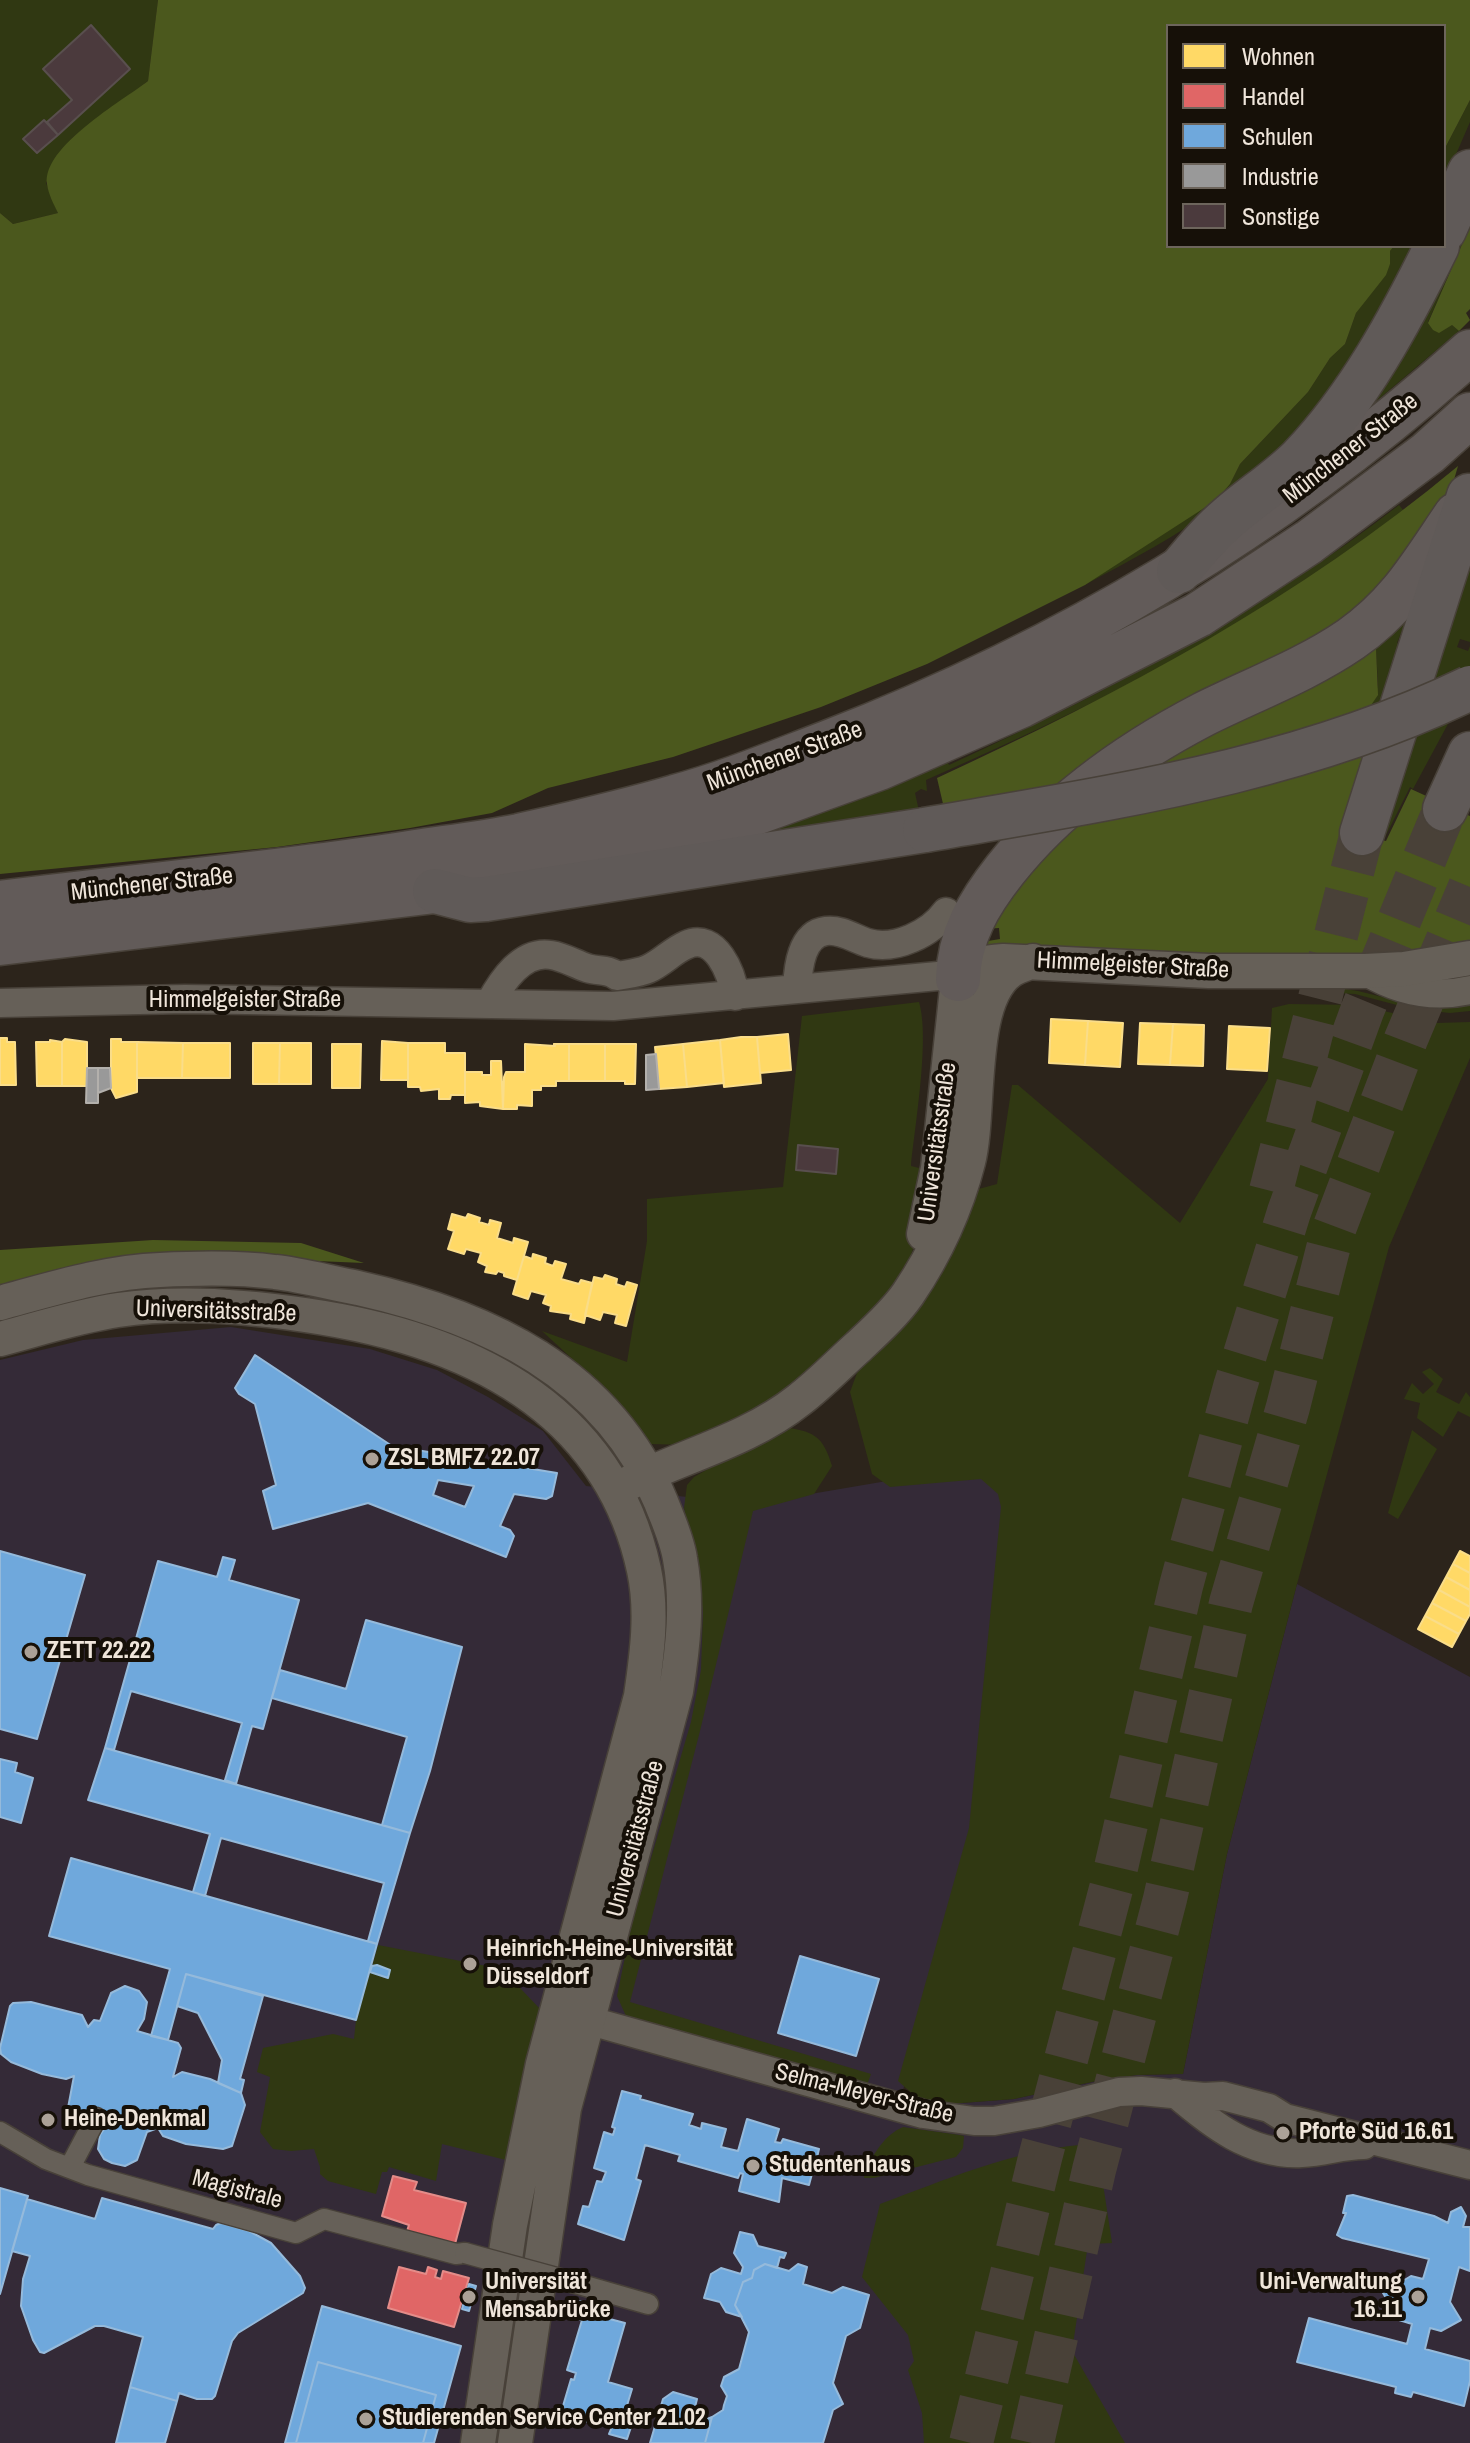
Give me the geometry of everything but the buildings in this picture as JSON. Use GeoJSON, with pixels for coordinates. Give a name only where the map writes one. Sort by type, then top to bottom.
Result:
{"type":"FeatureCollection","features":[{"type":"Feature","properties":{"kind":"highway"},"geometry":{"type":"LineString","coordinates":[[1446,226],[1470,172]]}},
{"type":"Feature","properties":{"kind":"highway"},"geometry":{"type":"LineString","coordinates":[[1179,571],[1221,524],[1300,459],[1334,419],[1399,321],[1436,248]]}},
{"type":"Feature","properties":{"kind":"highway","name":"Münchener Straße"},"geometry":{"type":"LineString","coordinates":[[0,903],[369,860],[515,837],[678,797],[878,723],[998,671],[1090,623],[1179,571],[1274,510],[1464,358]]}},
{"type":"Feature","properties":{"kind":"highway","name":"Münchener Straße"},"geometry":{"type":"LineString","coordinates":[[0,943],[435,891],[536,872],[733,821],[879,768],[1022,705],[1198,615],[1309,542],[1428,453],[1470,415]]}},
{"type":"Feature","properties":{"kind":"highway"},"geometry":{"type":"LineString","coordinates":[[1362,833],[1470,495]]}},
{"type":"Feature","properties":{"kind":"highway"},"geometry":{"type":"LineString","coordinates":[[958,979],[961,949],[975,912],[1027,841],[1101,778],[1141,749],[1350,640],[1385,612],[1419,573],[1470,495]]}},
{"type":"Feature","properties":{"kind":"highway"},"geometry":{"type":"LineString","coordinates":[[435,891],[470,900],[486,899],[925,830],[1172,787],[1274,761],[1366,732],[1470,688]]}},
{"type":"Feature","properties":{"kind":"highway"},"geometry":{"type":"LineString","coordinates":[[1445,809],[1470,754]]}},
{"type":"Feature","properties":{"kind":"street"},"geometry":{"type":"LineString","coordinates":[[797,988],[799,963],[807,944],[815,935],[826,931],[856,937],[868,943],[896,943],[937,925],[946,912]]}},
{"type":"Feature","properties":{"kind":"street"},"geometry":{"type":"LineString","coordinates":[[571,1005],[579,979],[604,973],[649,969],[685,945],[697,942],[709,946],[720,956],[732,974],[735,996]]}},
{"type":"Feature","properties":{"kind":"street"},"geometry":{"type":"LineString","coordinates":[[490,1003],[500,985],[530,957],[541,954],[553,955],[604,973],[619,987],[613,1006]]}},
{"type":"Feature","properties":{"kind":"street"},"geometry":{"type":"LineString","coordinates":[[1365,971],[1404,969],[1470,958]]}},
{"type":"Feature","properties":{"kind":"street","name":"Himmelgeister Straße"},"geometry":{"type":"LineString","coordinates":[[0,1003],[185,999],[613,1006],[938,976],[958,979],[971,967],[984,962],[1033,961],[1209,971],[1365,971],[1387,985],[1421,992],[1437,994],[1470,990]]}},
{"type":"Feature","properties":{"kind":"street","name":"Universitätsstraße"},"geometry":{"type":"LineString","coordinates":[[616,1490],[718,1445],[798,1401],[869,1336],[906,1297],[938,1242],[969,1158],[975,1120],[981,1029],[991,995],[1011,970],[1033,961]]}},
{"type":"Feature","properties":{"kind":"street"},"geometry":{"type":"LineString","coordinates":[[958,979],[984,1016]]}},
{"type":"Feature","properties":{"kind":"street","name":"Universitätsstraße"},"geometry":{"type":"LineString","coordinates":[[869,1336],[912,1265],[932,1206],[958,979]]}},
{"type":"Feature","properties":{"kind":"street","name":"Universitätsstraße"},"geometry":{"type":"LineString","coordinates":[[0,1303],[61,1286],[125,1274],[205,1269],[276,1272],[415,1301],[521,1345],[556,1368],[616,1426],[636,1450],[649,1474],[680,1557],[684,1601],[683,1650],[676,1691],[647,1739],[572,2016],[510,2225],[478,2443]]}},
{"type":"Feature","properties":{"kind":"street","name":"Universitätsstraße"},"geometry":{"type":"LineString","coordinates":[[0,1339],[116,1310],[156,1307],[261,1309],[356,1322],[408,1335],[471,1361],[535,1398],[587,1447],[616,1490],[635,1533],[645,1572],[648,1609],[647,1652],[641,1696],[647,1739]]}},
{"type":"Feature","properties":{"kind":"street","name":"Universitätsstraße"},"geometry":{"type":"LineString","coordinates":[[515,2443],[564,2108],[572,2016]]}},
{"type":"Feature","properties":{"kind":"street","name":"Selma-Meyer-Straße"},"geometry":{"type":"LineString","coordinates":[[572,2016],[923,2114],[994,2121],[1119,2092],[1223,2096],[1269,2108],[1285,2118],[1470,2165]]}},
{"type":"Feature","properties":{"kind":"street","name":"Selma-Meyer-Straße"},"geometry":{"type":"LineString","coordinates":[[1175,2093],[1214,2126],[1252,2145],[1298,2154],[1332,2150],[1345,2145],[1382,2144]]}},
{"type":"Feature","properties":{"kind":"street"},"geometry":{"type":"LineString","coordinates":[[60,2168],[96,2118]]}},
{"type":"Feature","properties":{"kind":"street","name":"Magistrale"},"geometry":{"type":"LineString","coordinates":[[0,2132],[60,2168],[141,2201],[296,2233],[324,2219],[456,2254],[465,2253],[648,2304]]}},
{"type":"Feature","properties":{"kind":"shaded area","name":"Heinrich-Heine-Universität Düsseldorf"},"geometry":{"type":"Polygon","coordinates":[[[231,1327],[370,1349],[437,1370],[543,1431],[586,1486],[752,1504],[1016,1459],[979,1825],[903,2090],[935,2105],[1014,2099],[1137,2075],[1183,2074],[1227,1854],[1297,1584],[1470,1677],[1470,2443],[0,2443],[0,1360],[83,1340],[231,1327]]]}},
{"type":"Feature","properties":{"kind":"green space"},"geometry":{"type":"Polygon","coordinates":[[[0,0],[158,0],[148,81],[73,137],[46,183],[58,213],[13,224],[0,213],[0,0]]]}},
{"type":"Feature","properties":{"kind":"green space"},"geometry":{"type":"Polygon","coordinates":[[[158,0],[1470,0],[1470,100],[1446,146],[1446,24],[1166,24],[1166,248],[1392,248],[1386,275],[1356,313],[1345,344],[1330,358],[1308,392],[1240,464],[1230,484],[1215,501],[1085,585],[927,664],[821,707],[673,757],[548,788],[492,813],[277,847],[0,874],[0,213],[13,224],[58,213],[47,184],[49,170],[57,155],[86,126],[148,81],[158,0]]]}},
{"type":"Feature","properties":{"kind":"green space"},"geometry":{"type":"Polygon","coordinates":[[[1470,100],[1470,122],[1446,177],[1446,146],[1470,100]]]}},
{"type":"Feature","properties":{"kind":"green space"},"geometry":{"type":"Polygon","coordinates":[[[1470,198],[1470,226],[1428,322],[1452,325],[1459,331],[1334,437],[1442,248],[1446,248],[1446,240],[1470,198]]]}},
{"type":"Feature","properties":{"kind":"green space"},"geometry":{"type":"Polygon","coordinates":[[[1470,226],[1470,309],[1466,313],[1470,320],[1459,331],[1452,325],[1439,333],[1428,323],[1470,226]]]}},
{"type":"Feature","properties":{"kind":"green space"},"geometry":{"type":"Polygon","coordinates":[[[1392,248],[1414,248],[1355,352],[1308,417],[1281,448],[1205,515],[1085,585],[1230,484],[1240,464],[1308,392],[1330,358],[1345,344],[1356,313],[1390,264],[1392,248]]]}},
{"type":"Feature","properties":{"kind":"green space"},"geometry":{"type":"Polygon","coordinates":[[[1458,466],[1451,490],[1396,586],[1076,786],[944,808],[937,778],[1075,712],[1208,640],[1336,559],[1458,466]]]}},
{"type":"Feature","properties":{"kind":"green space"},"geometry":{"type":"Polygon","coordinates":[[[1399,505],[1404,511],[1333,563],[1245,619],[1155,671],[1062,718],[926,780],[927,791],[921,789],[915,793],[919,811],[734,842],[949,765],[1067,709],[1238,615],[1347,544],[1399,505]]]}},
{"type":"Feature","properties":{"kind":"green space"},"geometry":{"type":"Polygon","coordinates":[[[1470,561],[1470,642],[1460,639],[1457,647],[1468,651],[1470,646],[1470,683],[1384,839],[1380,838],[1470,561]]]}},
{"type":"Feature","properties":{"kind":"green space"},"geometry":{"type":"Polygon","coordinates":[[[1413,603],[1397,643],[1408,647],[1389,702],[1367,711],[1378,686],[1376,647],[1413,603]]]}},
{"type":"Feature","properties":{"kind":"green space"},"geometry":{"type":"Polygon","coordinates":[[[1376,647],[1378,695],[1367,711],[1296,735],[1118,778],[1376,647]]]}},
{"type":"Feature","properties":{"kind":"green space"},"geometry":{"type":"Polygon","coordinates":[[[1375,749],[1352,832],[1386,841],[1411,789],[1470,816],[1470,947],[1370,959],[978,950],[976,943],[1000,939],[999,928],[981,929],[1054,828],[1375,749]]]}},
{"type":"Feature","properties":{"kind":"green space"},"geometry":{"type":"Polygon","coordinates":[[[1320,985],[1415,1005],[1470,1006],[1470,1011],[1450,1013],[1412,1009],[1355,994],[1308,992],[1307,986],[1320,985]]]}},
{"type":"Feature","properties":{"kind":"green space"},"geometry":{"type":"Polygon","coordinates":[[[919,1002],[922,1059],[911,1166],[927,1170],[921,1225],[911,1255],[894,1283],[856,1331],[789,1390],[687,1445],[650,1444],[607,1391],[542,1331],[627,1362],[647,1241],[647,1199],[783,1187],[802,1016],[919,1002]]]}},
{"type":"Feature","properties":{"kind":"green space"},"geometry":{"type":"Polygon","coordinates":[[[1289,1004],[1357,1005],[1437,1023],[1470,1022],[1470,1058],[1389,1247],[1227,1854],[1183,2074],[1137,2075],[1014,2099],[936,2105],[915,2096],[898,2081],[969,1828],[1001,1507],[998,1494],[981,1479],[890,1487],[872,1474],[850,1392],[857,1373],[914,1309],[975,1190],[997,1184],[1012,1085],[1018,1085],[1180,1223],[1268,1079],[1272,1008],[1289,1004]]]}},
{"type":"Feature","properties":{"kind":"green space"},"geometry":{"type":"Polygon","coordinates":[[[153,1240],[301,1243],[364,1263],[245,1258],[0,1290],[0,1250],[153,1240]]]}},
{"type":"Feature","properties":{"kind":"green space"},"geometry":{"type":"Polygon","coordinates":[[[1430,1368],[1443,1379],[1436,1392],[1459,1404],[1466,1392],[1470,1397],[1470,1417],[1458,1411],[1443,1437],[1417,1418],[1420,1403],[1404,1399],[1412,1383],[1423,1394],[1434,1384],[1422,1372],[1430,1368]]]}},
{"type":"Feature","properties":{"kind":"green space"},"geometry":{"type":"Polygon","coordinates":[[[782,1427],[815,1436],[825,1447],[832,1466],[814,1494],[753,1511],[630,2002],[871,2074],[866,2088],[626,2016],[617,1996],[632,1923],[691,1722],[701,1670],[703,1612],[696,1558],[684,1508],[687,1485],[694,1477],[782,1427]]]}},
{"type":"Feature","properties":{"kind":"green space"},"geometry":{"type":"Polygon","coordinates":[[[1412,1430],[1437,1449],[1398,1519],[1388,1513],[1412,1430]]]}},
{"type":"Feature","properties":{"kind":"green space"},"geometry":{"type":"Polygon","coordinates":[[[378,1945],[502,1969],[541,2010],[506,2160],[442,2144],[436,2181],[389,2167],[387,2172],[382,2172],[376,2194],[328,2181],[320,2174],[314,2149],[273,2149],[260,2132],[270,2077],[257,2072],[263,2048],[333,2034],[354,2039],[356,2020],[370,1972],[385,1978],[390,1974],[387,1968],[372,1966],[378,1945]]]}},
{"type":"Feature","properties":{"kind":"green space"},"geometry":{"type":"Polygon","coordinates":[[[903,2127],[964,2136],[963,2148],[956,2157],[864,2178],[880,2146],[903,2127]]]}},
{"type":"Feature","properties":{"kind":"green space"},"geometry":{"type":"Polygon","coordinates":[[[1079,2145],[1098,2151],[1112,2243],[1088,2244],[1072,2351],[1125,2443],[924,2443],[922,2413],[908,2370],[914,2361],[908,2335],[862,2277],[880,2204],[1002,2160],[1079,2145]]]}},
{"type":"Feature","properties":{"kind":"tunnel"},"geometry":{"type":"LineString","coordinates":[[971,2443],[1040,2158],[1112,1885],[1181,1586],[1235,1387],[1289,1212],[1362,1011],[1445,809]]}},
{"type":"Feature","properties":{"kind":"tunnel"},"geometry":{"type":"LineString","coordinates":[[1271,1191],[1362,833]]}},
{"type":"Feature","properties":{"kind":"tunnel"},"geometry":{"type":"LineString","coordinates":[[1032,2443],[1094,2170],[1165,1899],[1231,1603],[1288,1407],[1331,1237],[1406,1039],[1470,887]]}},
{"type":"Feature","properties":{"kind":"place","name":"ZSL BMFZ 22.07"},"geometry":{"type":"Point","coordinates":[372,1459]}},
{"type":"Feature","properties":{"kind":"place","name":"ZETT 22.22"},"geometry":{"type":"Point","coordinates":[31,1652]}},
{"type":"Feature","properties":{"kind":"place","name":"Heinrich-Heine-Universität Düsseldorf"},"geometry":{"type":"Point","coordinates":[470,1964]}},
{"type":"Feature","properties":{"kind":"place","name":"Heine-Denkmal"},"geometry":{"type":"Point","coordinates":[48,2120]}},
{"type":"Feature","properties":{"kind":"place","name":"Pforte Süd 16.61"},"geometry":{"type":"Point","coordinates":[1283,2133]}},
{"type":"Feature","properties":{"kind":"place","name":"Studentenhaus"},"geometry":{"type":"Point","coordinates":[753,2166]}},
{"type":"Feature","properties":{"kind":"place","name":"Universität Mensabrücke"},"geometry":{"type":"Point","coordinates":[469,2297]}},
{"type":"Feature","properties":{"kind":"place","name":"Uni-Verwaltung 16.11"},"geometry":{"type":"Point","coordinates":[1418,2297]}},
{"type":"Feature","properties":{"kind":"place","name":"Studierenden Service Center 21.02"},"geometry":{"type":"Point","coordinates":[366,2419]}}]}
